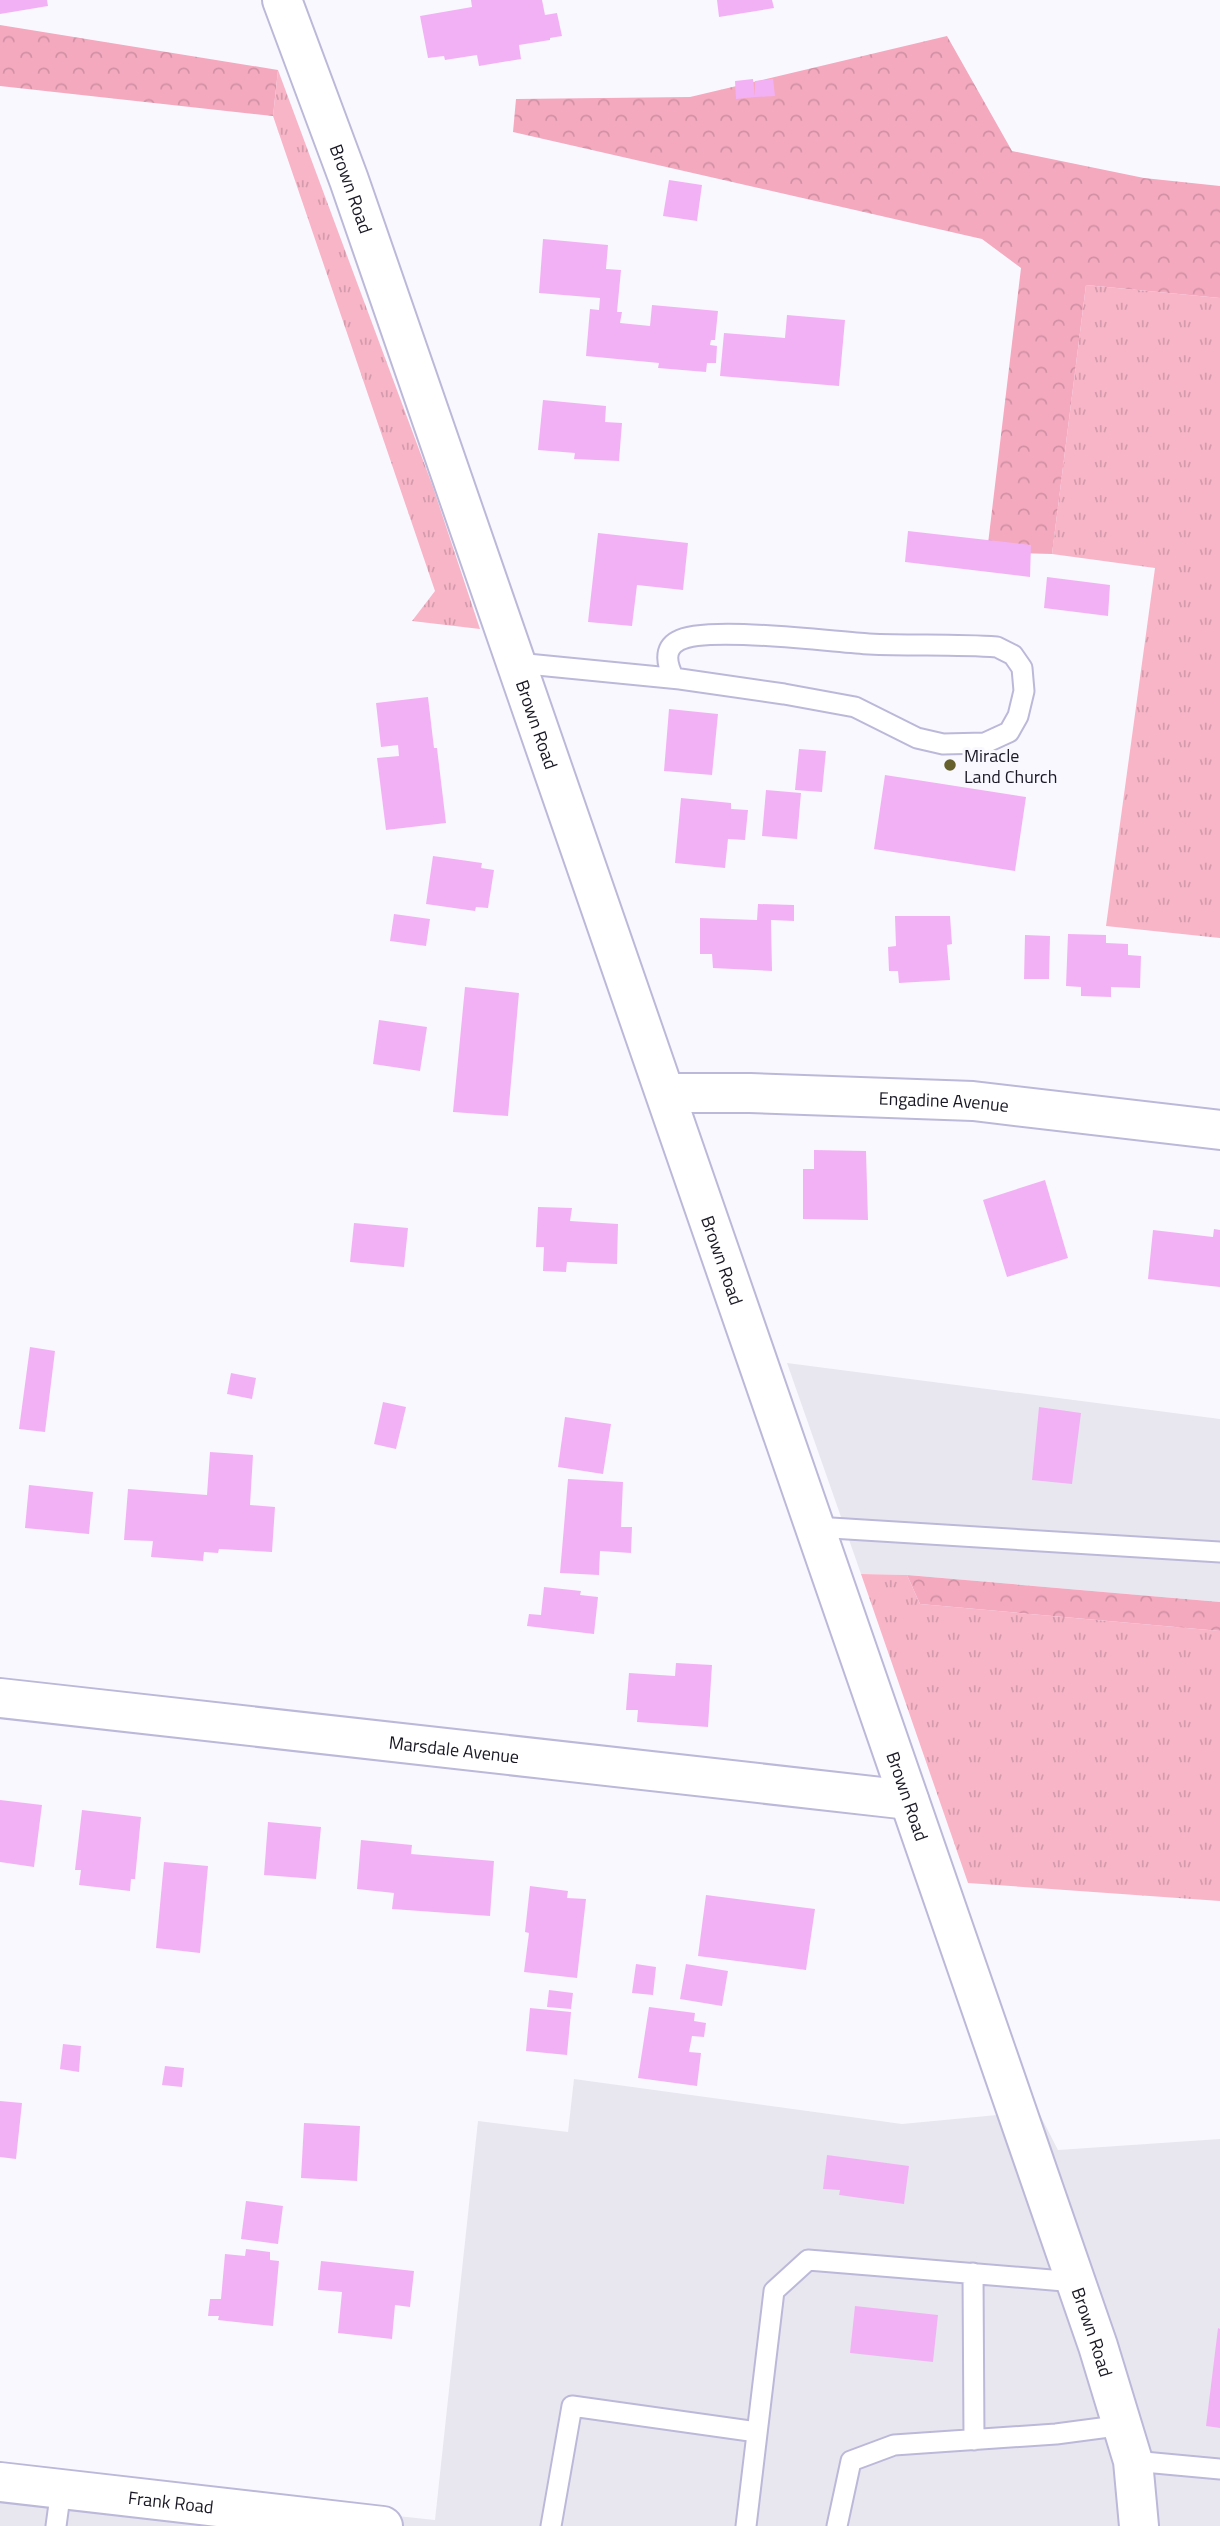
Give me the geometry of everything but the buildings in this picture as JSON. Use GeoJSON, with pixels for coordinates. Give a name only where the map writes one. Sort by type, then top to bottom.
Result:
{"type":"FeatureCollection","features":[{"type":"Feature","properties":{"kind":"main road","name":"Brown Road"},"geometry":{"type":"LineString","coordinates":[[282,0],[349,180],[1076,2282],[1128,2443],[1139,2526]]}},
{"type":"Feature","properties":{"kind":"main road","name":"Engadine Avenue"},"geometry":{"type":"LineString","coordinates":[[666,1093],[750,1093],[972,1101],[1220,1130]]}},
{"type":"Feature","properties":{"kind":"main road","name":"Marsdale Avenue"},"geometry":{"type":"LineString","coordinates":[[0,1698],[909,1800]]}},
{"type":"Feature","properties":{"kind":"main road","name":"Frank Road"},"geometry":{"type":"LineString","coordinates":[[0,2482],[370,2525]]}},
{"type":"Feature","properties":{"kind":"lane"},"geometry":{"type":"LineString","coordinates":[[517,663],[674,678],[855,707],[917,738],[943,744],[985,743],[1009,732],[1018,716],[1024,691],[1022,668],[1013,655],[997,647],[872,644],[758,636],[703,635],[677,641],[670,646],[667,662],[674,678]]}},
{"type":"Feature","properties":{"kind":"lane"},"geometry":{"type":"LineString","coordinates":[[816,1527],[1220,1552]]}},
{"type":"Feature","properties":{"kind":"lane"},"geometry":{"type":"LineString","coordinates":[[746,2526],[774,2291],[808,2260],[1076,2282]]}},
{"type":"Feature","properties":{"kind":"lane"},"geometry":{"type":"LineString","coordinates":[[973,2273],[974,2440]]}},
{"type":"Feature","properties":{"kind":"lane"},"geometry":{"type":"LineString","coordinates":[[551,2526],[572,2406],[757,2432]]}},
{"type":"Feature","properties":{"kind":"lane"},"geometry":{"type":"LineString","coordinates":[[837,2526],[851,2462],[894,2445],[1056,2434],[1128,2443],[1220,2469]]}},
{"type":"Feature","properties":{"kind":"lane"},"geometry":{"type":"LineString","coordinates":[[56,2526],[61,2488]]}},
{"type":"Feature","properties":{"kind":"shaded area"},"geometry":{"type":"Polygon","coordinates":[[[787,1363],[1220,1419],[1220,1602],[907,1575],[861,1574],[787,1363]]]}},
{"type":"Feature","properties":{"kind":"shaded area"},"geometry":{"type":"Polygon","coordinates":[[[574,2079],[902,2124],[1038,2111],[1058,2150],[1220,2139],[1220,2526],[0,2526],[0,2474],[435,2520],[478,2121],[568,2132],[574,2079]]]}},
{"type":"Feature","properties":{"kind":"green space"},"geometry":{"type":"Polygon","coordinates":[[[0,25],[278,70],[273,116],[0,86],[0,25]]]}},
{"type":"Feature","properties":{"kind":"green space"},"geometry":{"type":"Polygon","coordinates":[[[947,36],[1012,151],[1144,178],[1220,186],[1220,298],[1086,285],[1052,554],[987,552],[1021,268],[982,239],[513,132],[516,99],[690,97],[947,36]]]}},
{"type":"Feature","properties":{"kind":"green space"},"geometry":{"type":"Polygon","coordinates":[[[278,70],[433,487],[480,629],[412,621],[435,591],[273,116],[278,70]]]}},
{"type":"Feature","properties":{"kind":"green space"},"geometry":{"type":"Polygon","coordinates":[[[1086,285],[1220,298],[1220,938],[1106,926],[1155,568],[1052,554],[1086,285]]]}},
{"type":"Feature","properties":{"kind":"green space"},"geometry":{"type":"Polygon","coordinates":[[[861,1574],[907,1575],[920,1604],[1220,1631],[1220,1901],[968,1883],[861,1574]]]}},
{"type":"Feature","properties":{"kind":"green space"},"geometry":{"type":"Polygon","coordinates":[[[907,1575],[1220,1602],[1220,1631],[920,1604],[907,1575]]]}},
{"type":"Feature","properties":{"kind":"place","name":"Miracle Land Church"},"geometry":{"type":"Point","coordinates":[950,765]}}]}
